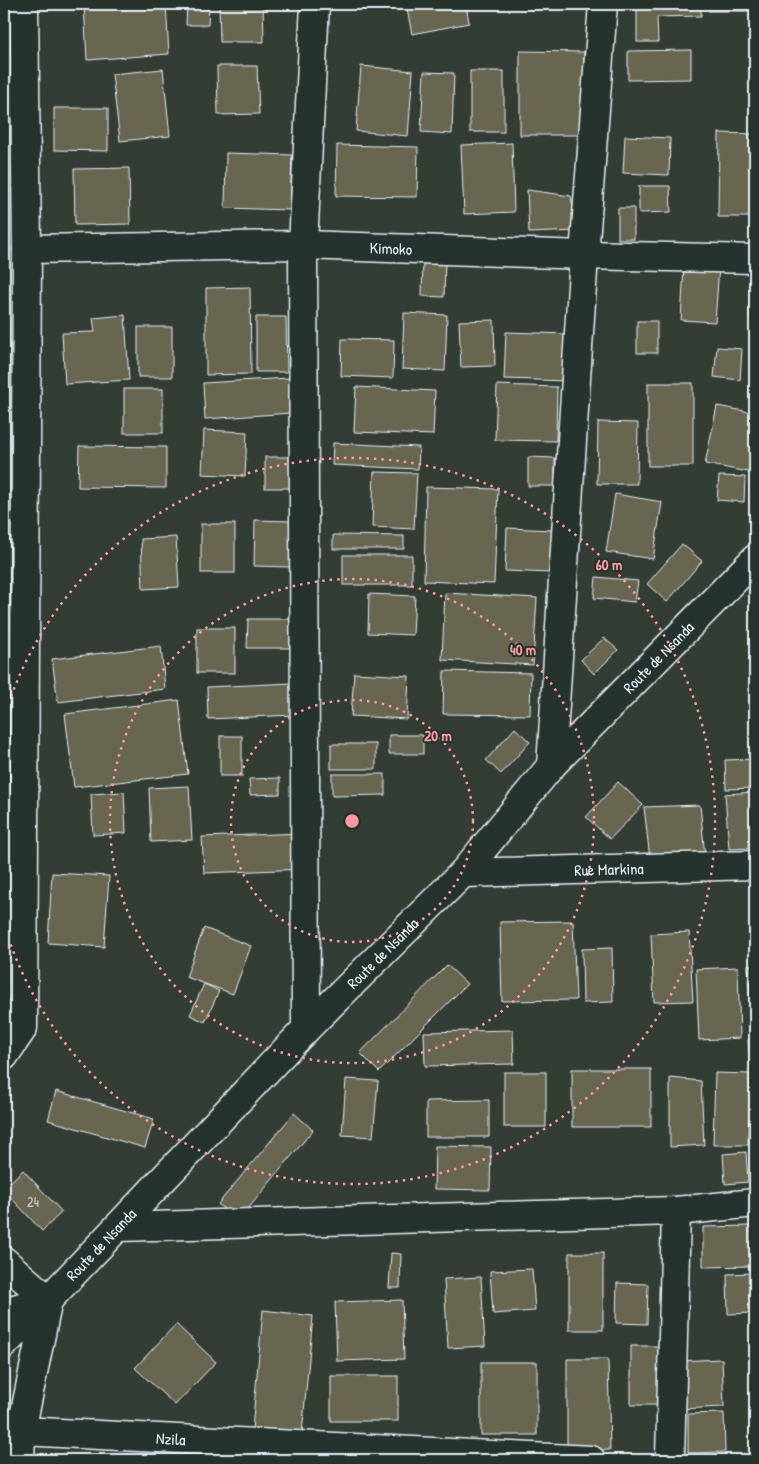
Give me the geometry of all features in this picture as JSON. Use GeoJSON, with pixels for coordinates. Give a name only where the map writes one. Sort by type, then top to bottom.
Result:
{"type":"FeatureCollection","features":[{"type":"Feature","properties":{"kind":"street"},"geometry":{"type":"LineString","coordinates":[[4,1056],[23,1028],[27,249],[24,4]]}},
{"type":"Feature","properties":{"kind":"street"},"geometry":{"type":"LineString","coordinates":[[306,1029],[303,245],[316,4]]}},
{"type":"Feature","properties":{"kind":"street"},"geometry":{"type":"LineString","coordinates":[[551,766],[584,255],[603,4]]}},
{"type":"Feature","properties":{"kind":"street","name":"Kimoko"},"geometry":{"type":"LineString","coordinates":[[27,249],[303,245],[755,259]]}},
{"type":"Feature","properties":{"kind":"street","name":"Route de Nsanda"},"geometry":{"type":"LineString","coordinates":[[4,1344],[306,1029],[462,873],[551,766],[755,559]]}},
{"type":"Feature","properties":{"kind":"street","name":"Rue Markina"},"geometry":{"type":"LineString","coordinates":[[462,873],[755,865]]}},
{"type":"Feature","properties":{"kind":"street"},"geometry":{"type":"LineString","coordinates":[[118,1226],[676,1211],[755,1203]]}},
{"type":"Feature","properties":{"kind":"street"},"geometry":{"type":"LineString","coordinates":[[670,1460],[676,1211]]}},
{"type":"Feature","properties":{"kind":"street"},"geometry":{"type":"LineString","coordinates":[[4,1261],[48,1300]]}},
{"type":"Feature","properties":{"kind":"street"},"geometry":{"type":"LineString","coordinates":[[4,1312],[48,1300]]}},
{"type":"Feature","properties":{"kind":"street"},"geometry":{"type":"LineString","coordinates":[[20,1460],[22,1431],[48,1300]]}},
{"type":"Feature","properties":{"kind":"street","name":"Nzila"},"geometry":{"type":"LineString","coordinates":[[22,1431],[591,1460]]}},
{"type":"Feature","properties":{"kind":"building"},"geometry":{"type":"Polygon","coordinates":[[[84,4],[166,4],[169,54],[87,60],[84,4]]]}},
{"type":"Feature","properties":{"kind":"building"},"geometry":{"type":"Polygon","coordinates":[[[187,4],[209,4],[208,25],[186,25],[187,4]]]}},
{"type":"Feature","properties":{"kind":"building"},"geometry":{"type":"Polygon","coordinates":[[[219,4],[263,4],[264,42],[220,42],[219,4]]]}},
{"type":"Feature","properties":{"kind":"building"},"geometry":{"type":"Polygon","coordinates":[[[406,4],[466,4],[469,23],[412,34],[406,4]]]}},
{"type":"Feature","properties":{"kind":"building"},"geometry":{"type":"Polygon","coordinates":[[[637,4],[701,4],[701,16],[657,17],[658,42],[637,42],[637,4]]]}},
{"type":"Feature","properties":{"kind":"building"},"geometry":{"type":"Polygon","coordinates":[[[709,4],[755,4],[755,11],[709,11],[709,4]]]}},
{"type":"Feature","properties":{"kind":"building"},"geometry":{"type":"Polygon","coordinates":[[[691,50],[691,79],[628,80],[628,51],[691,50]]]}},
{"type":"Feature","properties":{"kind":"building"},"geometry":{"type":"Polygon","coordinates":[[[520,51],[584,52],[583,135],[520,135],[520,51]]]}},
{"type":"Feature","properties":{"kind":"building"},"geometry":{"type":"Polygon","coordinates":[[[217,66],[257,66],[259,114],[218,115],[217,66]]]}},
{"type":"Feature","properties":{"kind":"building"},"geometry":{"type":"Polygon","coordinates":[[[361,66],[413,71],[408,136],[356,131],[361,66]]]}},
{"type":"Feature","properties":{"kind":"building"},"geometry":{"type":"Polygon","coordinates":[[[163,69],[170,136],[120,141],[112,74],[163,69]]]}},
{"type":"Feature","properties":{"kind":"building"},"geometry":{"type":"Polygon","coordinates":[[[470,71],[504,71],[504,132],[470,132],[470,71]]]}},
{"type":"Feature","properties":{"kind":"building"},"geometry":{"type":"Polygon","coordinates":[[[424,72],[454,73],[452,134],[421,132],[424,72]]]}},
{"type":"Feature","properties":{"kind":"building"},"geometry":{"type":"Polygon","coordinates":[[[54,108],[108,108],[108,151],[54,150],[54,108]]]}},
{"type":"Feature","properties":{"kind":"building"},"geometry":{"type":"Polygon","coordinates":[[[719,133],[755,134],[755,217],[718,217],[719,133]]]}},
{"type":"Feature","properties":{"kind":"building"},"geometry":{"type":"Polygon","coordinates":[[[625,136],[670,138],[669,175],[623,173],[625,136]]]}},
{"type":"Feature","properties":{"kind":"building"},"geometry":{"type":"Polygon","coordinates":[[[512,143],[514,212],[464,214],[461,145],[512,143]]]}},
{"type":"Feature","properties":{"kind":"building"},"geometry":{"type":"Polygon","coordinates":[[[337,145],[418,147],[417,197],[336,196],[337,145]]]}},
{"type":"Feature","properties":{"kind":"building"},"geometry":{"type":"Polygon","coordinates":[[[226,153],[292,155],[290,210],[225,208],[226,153]]]}},
{"type":"Feature","properties":{"kind":"building"},"geometry":{"type":"Polygon","coordinates":[[[129,168],[130,224],[75,225],[74,169],[129,168]]]}},
{"type":"Feature","properties":{"kind":"building"},"geometry":{"type":"Polygon","coordinates":[[[639,186],[670,186],[671,212],[639,213],[639,186]]]}},
{"type":"Feature","properties":{"kind":"building"},"geometry":{"type":"Polygon","coordinates":[[[527,190],[571,196],[577,231],[529,233],[527,190]]]}},
{"type":"Feature","properties":{"kind":"building"},"geometry":{"type":"Polygon","coordinates":[[[618,208],[634,208],[634,239],[618,239],[618,208]]]}},
{"type":"Feature","properties":{"kind":"building"},"geometry":{"type":"Polygon","coordinates":[[[423,259],[445,260],[444,297],[422,296],[423,259]]]}},
{"type":"Feature","properties":{"kind":"building"},"geometry":{"type":"Polygon","coordinates":[[[684,266],[719,267],[715,322],[681,320],[684,266]]]}},
{"type":"Feature","properties":{"kind":"building"},"geometry":{"type":"Polygon","coordinates":[[[750,276],[755,276],[755,317],[750,318],[750,276]]]}},
{"type":"Feature","properties":{"kind":"building"},"geometry":{"type":"Polygon","coordinates":[[[250,287],[251,374],[206,375],[206,288],[250,287]]]}},
{"type":"Feature","properties":{"kind":"building"},"geometry":{"type":"Polygon","coordinates":[[[404,313],[447,315],[445,371],[402,369],[404,313]]]}},
{"type":"Feature","properties":{"kind":"building"},"geometry":{"type":"Polygon","coordinates":[[[125,315],[129,380],[65,384],[62,333],[95,332],[93,318],[125,315]]]}},
{"type":"Feature","properties":{"kind":"building"},"geometry":{"type":"Polygon","coordinates":[[[256,317],[286,317],[287,372],[256,372],[256,317]]]}},
{"type":"Feature","properties":{"kind":"building"},"geometry":{"type":"Polygon","coordinates":[[[494,320],[495,366],[461,367],[459,321],[494,320]]]}},
{"type":"Feature","properties":{"kind":"building"},"geometry":{"type":"Polygon","coordinates":[[[637,321],[657,321],[657,353],[637,353],[637,321]]]}},
{"type":"Feature","properties":{"kind":"building"},"geometry":{"type":"Polygon","coordinates":[[[138,327],[172,327],[172,377],[138,377],[138,327]]]}},
{"type":"Feature","properties":{"kind":"building"},"geometry":{"type":"Polygon","coordinates":[[[506,332],[569,334],[568,381],[504,379],[506,332]]]}},
{"type":"Feature","properties":{"kind":"building"},"geometry":{"type":"Polygon","coordinates":[[[342,339],[394,340],[393,378],[341,376],[342,339]]]}},
{"type":"Feature","properties":{"kind":"building"},"geometry":{"type":"Polygon","coordinates":[[[717,347],[742,349],[740,380],[714,377],[717,347]]]}},
{"type":"Feature","properties":{"kind":"building"},"geometry":{"type":"Polygon","coordinates":[[[289,378],[291,413],[205,419],[203,383],[289,378]]]}},
{"type":"Feature","properties":{"kind":"building"},"geometry":{"type":"Polygon","coordinates":[[[648,383],[693,383],[693,466],[648,466],[648,383]]]}},
{"type":"Feature","properties":{"kind":"building"},"geometry":{"type":"Polygon","coordinates":[[[497,385],[557,387],[556,441],[495,440],[497,385]]]}},
{"type":"Feature","properties":{"kind":"building"},"geometry":{"type":"Polygon","coordinates":[[[356,387],[435,391],[433,435],[354,432],[356,387]]]}},
{"type":"Feature","properties":{"kind":"building"},"geometry":{"type":"Polygon","coordinates":[[[124,389],[163,389],[163,433],[124,433],[124,389]]]}},
{"type":"Feature","properties":{"kind":"building"},"geometry":{"type":"Polygon","coordinates":[[[717,406],[755,413],[754,473],[705,464],[717,406]]]}},
{"type":"Feature","properties":{"kind":"building"},"geometry":{"type":"Polygon","coordinates":[[[598,422],[638,423],[637,484],[597,484],[598,422]]]}},
{"type":"Feature","properties":{"kind":"building"},"geometry":{"type":"Polygon","coordinates":[[[204,430],[247,432],[245,476],[202,474],[204,430]]]}},
{"type":"Feature","properties":{"kind":"building"},"geometry":{"type":"Polygon","coordinates":[[[333,443],[419,447],[418,469],[332,465],[333,443]]]}},
{"type":"Feature","properties":{"kind":"building"},"geometry":{"type":"Polygon","coordinates":[[[79,446],[166,447],[166,488],[78,487],[79,446]]]}},
{"type":"Feature","properties":{"kind":"building"},"geometry":{"type":"Polygon","coordinates":[[[265,457],[298,457],[298,488],[265,488],[265,457]]]}},
{"type":"Feature","properties":{"kind":"building"},"geometry":{"type":"Polygon","coordinates":[[[528,457],[555,458],[555,486],[528,486],[528,457]]]}},
{"type":"Feature","properties":{"kind":"building"},"geometry":{"type":"Polygon","coordinates":[[[374,472],[417,473],[414,529],[372,527],[374,472]]]}},
{"type":"Feature","properties":{"kind":"building"},"geometry":{"type":"Polygon","coordinates":[[[719,476],[745,477],[744,502],[717,500],[719,476]]]}},
{"type":"Feature","properties":{"kind":"building"},"geometry":{"type":"Polygon","coordinates":[[[426,487],[498,489],[494,584],[424,581],[426,487]]]}},
{"type":"Feature","properties":{"kind":"building"},"geometry":{"type":"Polygon","coordinates":[[[615,494],[662,502],[653,559],[606,552],[615,494]]]}},
{"type":"Feature","properties":{"kind":"building"},"geometry":{"type":"Polygon","coordinates":[[[255,520],[291,521],[290,567],[254,566],[255,520]]]}},
{"type":"Feature","properties":{"kind":"building"},"geometry":{"type":"Polygon","coordinates":[[[201,524],[235,524],[235,573],[201,573],[201,524]]]}},
{"type":"Feature","properties":{"kind":"building"},"geometry":{"type":"Polygon","coordinates":[[[507,528],[553,530],[551,573],[505,571],[507,528]]]}},
{"type":"Feature","properties":{"kind":"building"},"geometry":{"type":"Polygon","coordinates":[[[333,535],[404,536],[404,549],[333,549],[333,535]]]}},
{"type":"Feature","properties":{"kind":"building"},"geometry":{"type":"Polygon","coordinates":[[[176,537],[179,587],[143,589],[141,539],[176,537]]]}},
{"type":"Feature","properties":{"kind":"building"},"geometry":{"type":"Polygon","coordinates":[[[682,544],[702,561],[667,602],[647,584],[682,544]]]}},
{"type":"Feature","properties":{"kind":"building"},"geometry":{"type":"Polygon","coordinates":[[[343,555],[412,555],[412,585],[343,585],[343,555]]]}},
{"type":"Feature","properties":{"kind":"building"},"geometry":{"type":"Polygon","coordinates":[[[596,577],[638,581],[635,602],[594,598],[596,577]]]}},
{"type":"Feature","properties":{"kind":"building"},"geometry":{"type":"Polygon","coordinates":[[[445,593],[537,598],[533,665],[442,660],[445,593]]]}},
{"type":"Feature","properties":{"kind":"building"},"geometry":{"type":"Polygon","coordinates":[[[369,594],[415,596],[413,635],[368,633],[369,594]]]}},
{"type":"Feature","properties":{"kind":"building"},"geometry":{"type":"Polygon","coordinates":[[[248,619],[300,619],[299,648],[247,648],[248,619]]]}},
{"type":"Feature","properties":{"kind":"building"},"geometry":{"type":"Polygon","coordinates":[[[197,628],[235,628],[235,673],[197,673],[197,628]]]}},
{"type":"Feature","properties":{"kind":"building"},"geometry":{"type":"Polygon","coordinates":[[[604,638],[618,650],[594,674],[581,660],[604,638]]]}},
{"type":"Feature","properties":{"kind":"building"},"geometry":{"type":"Polygon","coordinates":[[[161,646],[165,689],[58,702],[52,659],[161,646]]]}},
{"type":"Feature","properties":{"kind":"building"},"geometry":{"type":"Polygon","coordinates":[[[444,671],[531,673],[530,715],[443,714],[444,671]]]}},
{"type":"Feature","properties":{"kind":"building"},"geometry":{"type":"Polygon","coordinates":[[[354,673],[409,676],[407,719],[351,716],[354,673]]]}},
{"type":"Feature","properties":{"kind":"building"},"geometry":{"type":"Polygon","coordinates":[[[292,683],[294,715],[208,719],[207,687],[292,683]]]}},
{"type":"Feature","properties":{"kind":"building"},"geometry":{"type":"Polygon","coordinates":[[[179,700],[188,774],[74,787],[65,714],[179,700]]]}},
{"type":"Feature","properties":{"kind":"building"},"geometry":{"type":"Polygon","coordinates":[[[515,728],[530,742],[501,774],[486,760],[515,728]]]}},
{"type":"Feature","properties":{"kind":"building"},"geometry":{"type":"Polygon","coordinates":[[[389,735],[423,735],[423,754],[389,754],[389,735]]]}},
{"type":"Feature","properties":{"kind":"building"},"geometry":{"type":"Polygon","coordinates":[[[220,736],[242,736],[242,776],[220,776],[220,736]]]}},
{"type":"Feature","properties":{"kind":"building"},"geometry":{"type":"Polygon","coordinates":[[[331,744],[376,744],[376,769],[331,769],[331,744]]]}},
{"type":"Feature","properties":{"kind":"building"},"geometry":{"type":"Polygon","coordinates":[[[755,759],[755,788],[726,789],[725,760],[755,759]]]}},
{"type":"Feature","properties":{"kind":"building"},"geometry":{"type":"Polygon","coordinates":[[[332,774],[385,774],[385,795],[332,796],[332,774]]]}},
{"type":"Feature","properties":{"kind":"building"},"geometry":{"type":"Polygon","coordinates":[[[280,778],[280,794],[250,795],[249,779],[280,778]]]}},
{"type":"Feature","properties":{"kind":"building"},"geometry":{"type":"Polygon","coordinates":[[[618,782],[643,805],[610,839],[586,817],[618,782]]]}},
{"type":"Feature","properties":{"kind":"building"},"geometry":{"type":"Polygon","coordinates":[[[189,786],[192,840],[151,842],[149,788],[189,786]]]}},
{"type":"Feature","properties":{"kind":"building"},"geometry":{"type":"Polygon","coordinates":[[[124,792],[126,833],[93,835],[91,794],[124,792]]]}},
{"type":"Feature","properties":{"kind":"building"},"geometry":{"type":"Polygon","coordinates":[[[755,792],[755,848],[729,849],[725,794],[755,792]]]}},
{"type":"Feature","properties":{"kind":"building"},"geometry":{"type":"Polygon","coordinates":[[[700,805],[705,857],[650,859],[644,807],[700,805]]]}},
{"type":"Feature","properties":{"kind":"building"},"geometry":{"type":"Polygon","coordinates":[[[303,833],[305,869],[204,873],[202,837],[303,833]]]}},
{"type":"Feature","properties":{"kind":"building"},"geometry":{"type":"Polygon","coordinates":[[[52,873],[109,876],[104,947],[48,943],[52,873]]]}},
{"type":"Feature","properties":{"kind":"building"},"geometry":{"type":"Polygon","coordinates":[[[573,921],[576,1000],[502,1001],[500,922],[573,921]]]}},
{"type":"Feature","properties":{"kind":"building"},"geometry":{"type":"Polygon","coordinates":[[[204,928],[251,946],[233,994],[186,977],[204,928]]]}},
{"type":"Feature","properties":{"kind":"building"},"geometry":{"type":"Polygon","coordinates":[[[689,932],[693,1001],[654,1002],[651,934],[689,932]]]}},
{"type":"Feature","properties":{"kind":"building"},"geometry":{"type":"Polygon","coordinates":[[[612,948],[613,1002],[583,1003],[582,949],[612,948]]]}},
{"type":"Feature","properties":{"kind":"building"},"geometry":{"type":"Polygon","coordinates":[[[447,965],[467,984],[379,1072],[360,1053],[447,965]]]}},
{"type":"Feature","properties":{"kind":"building"},"geometry":{"type":"Polygon","coordinates":[[[748,965],[755,965],[755,1021],[751,1022],[748,965]]]}},
{"type":"Feature","properties":{"kind":"building"},"geometry":{"type":"Polygon","coordinates":[[[738,967],[740,1038],[699,1040],[696,969],[738,967]]]}},
{"type":"Feature","properties":{"kind":"building"},"geometry":{"type":"Polygon","coordinates":[[[204,984],[219,991],[205,1022],[190,1015],[204,984]]]}},
{"type":"Feature","properties":{"kind":"building"},"geometry":{"type":"Polygon","coordinates":[[[513,1030],[514,1064],[425,1066],[424,1032],[513,1030]]]}},
{"type":"Feature","properties":{"kind":"building"},"geometry":{"type":"Polygon","coordinates":[[[748,1040],[755,1040],[755,1087],[752,1087],[748,1040]]]}},
{"type":"Feature","properties":{"kind":"building"},"geometry":{"type":"Polygon","coordinates":[[[572,1069],[651,1069],[651,1127],[572,1127],[572,1069]]]}},
{"type":"Feature","properties":{"kind":"building"},"geometry":{"type":"Polygon","coordinates":[[[504,1072],[546,1072],[546,1127],[504,1127],[504,1072]]]}},
{"type":"Feature","properties":{"kind":"building"},"geometry":{"type":"Polygon","coordinates":[[[715,1073],[750,1074],[748,1145],[713,1145],[715,1073]]]}},
{"type":"Feature","properties":{"kind":"building"},"geometry":{"type":"Polygon","coordinates":[[[670,1078],[701,1081],[704,1145],[670,1147],[670,1078]]]}},
{"type":"Feature","properties":{"kind":"building"},"geometry":{"type":"Polygon","coordinates":[[[346,1079],[378,1081],[373,1137],[342,1135],[346,1079]]]}},
{"type":"Feature","properties":{"kind":"building"},"geometry":{"type":"Polygon","coordinates":[[[56,1091],[154,1119],[145,1148],[48,1120],[56,1091]]]}},
{"type":"Feature","properties":{"kind":"building"},"geometry":{"type":"Polygon","coordinates":[[[489,1100],[489,1137],[426,1137],[426,1101],[489,1100]]]}},
{"type":"Feature","properties":{"kind":"building"},"geometry":{"type":"Polygon","coordinates":[[[294,1113],[313,1130],[238,1221],[218,1204],[294,1113]]]}},
{"type":"Feature","properties":{"kind":"building"},"geometry":{"type":"Polygon","coordinates":[[[435,1146],[491,1147],[490,1190],[434,1189],[435,1146]]]}},
{"type":"Feature","properties":{"kind":"building"},"geometry":{"type":"Polygon","coordinates":[[[746,1152],[748,1182],[725,1184],[723,1154],[746,1152]]]}},
{"type":"Feature","properties":{"kind":"building"},"geometry":{"type":"Polygon","coordinates":[[[23,1170],[62,1212],[42,1231],[4,1190],[23,1170]]]}},
{"type":"Feature","properties":{"kind":"building"},"geometry":{"type":"Polygon","coordinates":[[[751,1226],[752,1266],[703,1267],[703,1227],[751,1226]]]}},
{"type":"Feature","properties":{"kind":"building"},"geometry":{"type":"Polygon","coordinates":[[[391,1253],[401,1254],[400,1288],[389,1288],[391,1253]]]}},
{"type":"Feature","properties":{"kind":"building"},"geometry":{"type":"Polygon","coordinates":[[[569,1253],[603,1253],[603,1330],[569,1330],[569,1253]]]}},
{"type":"Feature","properties":{"kind":"building"},"geometry":{"type":"Polygon","coordinates":[[[532,1269],[535,1311],[493,1314],[490,1271],[532,1269]]]}},
{"type":"Feature","properties":{"kind":"building"},"geometry":{"type":"Polygon","coordinates":[[[755,1273],[755,1313],[728,1314],[727,1274],[755,1273]]]}},
{"type":"Feature","properties":{"kind":"building"},"geometry":{"type":"Polygon","coordinates":[[[481,1277],[485,1346],[448,1348],[444,1279],[481,1277]]]}},
{"type":"Feature","properties":{"kind":"building"},"geometry":{"type":"Polygon","coordinates":[[[617,1283],[648,1284],[647,1324],[616,1323],[617,1283]]]}},
{"type":"Feature","properties":{"kind":"building"},"geometry":{"type":"Polygon","coordinates":[[[402,1300],[404,1359],[337,1361],[335,1302],[402,1300]]]}},
{"type":"Feature","properties":{"kind":"building"},"geometry":{"type":"Polygon","coordinates":[[[263,1310],[313,1316],[301,1444],[251,1440],[263,1310]]]}},
{"type":"Feature","properties":{"kind":"building"},"geometry":{"type":"Polygon","coordinates":[[[176,1324],[216,1362],[175,1405],[135,1368],[176,1324]]]}},
{"type":"Feature","properties":{"kind":"building"},"geometry":{"type":"Polygon","coordinates":[[[631,1346],[665,1346],[665,1405],[631,1405],[631,1346]]]}},
{"type":"Feature","properties":{"kind":"building"},"geometry":{"type":"Polygon","coordinates":[[[567,1359],[608,1359],[610,1450],[567,1450],[567,1359]]]}},
{"type":"Feature","properties":{"kind":"building"},"geometry":{"type":"Polygon","coordinates":[[[722,1359],[724,1407],[680,1409],[678,1361],[722,1359]]]}},
{"type":"Feature","properties":{"kind":"building"},"geometry":{"type":"Polygon","coordinates":[[[481,1362],[537,1362],[537,1435],[481,1435],[481,1362]]]}},
{"type":"Feature","properties":{"kind":"building"},"geometry":{"type":"Polygon","coordinates":[[[331,1376],[398,1376],[398,1421],[331,1421],[331,1376]]]}},
{"type":"Feature","properties":{"kind":"building"},"geometry":{"type":"Polygon","coordinates":[[[724,1413],[725,1452],[688,1453],[688,1414],[724,1413]]]}}]}
